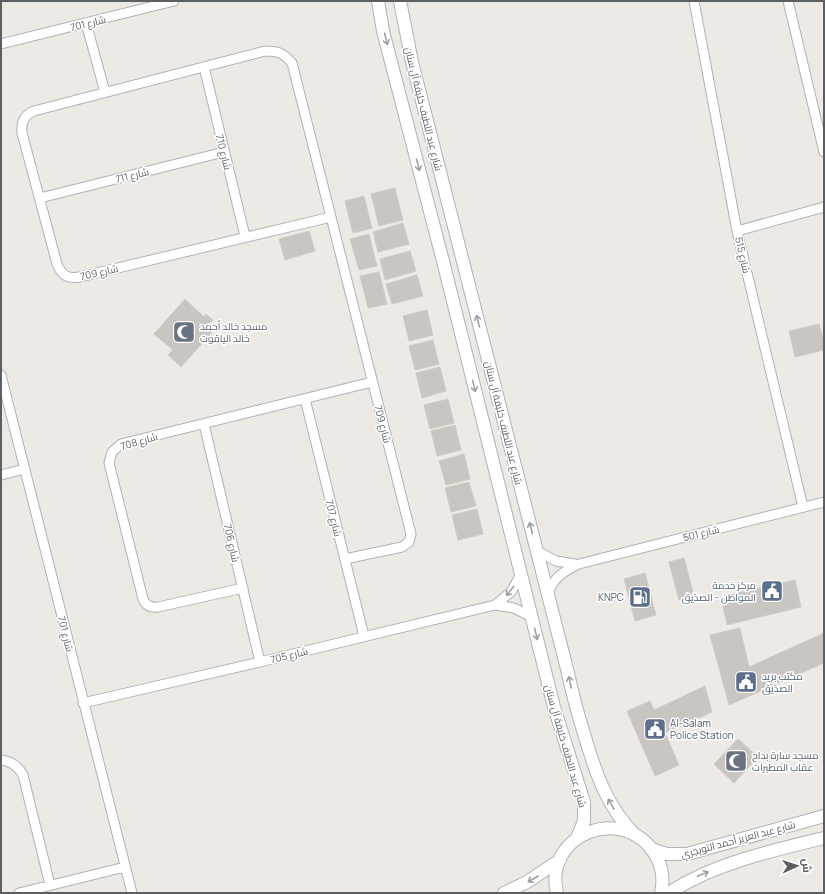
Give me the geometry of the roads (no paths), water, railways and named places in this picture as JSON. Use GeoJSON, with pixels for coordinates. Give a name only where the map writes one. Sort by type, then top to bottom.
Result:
{"type":"FeatureCollection","features":[{"type":"Feature","properties":{"kind":"street","name":"شارع 701"},"geometry":{"type":"LineString","coordinates":[[1,44],[86,23],[155,3],[174,1]]}},
{"type":"Feature","properties":{"kind":"street","name":"شارع عبد اللطيف خليفة آل سنان"},"geometry":{"type":"LineString","coordinates":[[378,1],[383,30],[444,265],[532,617],[562,733],[584,802],[584,821],[578,838]]}},
{"type":"Feature","properties":{"kind":"street","name":"شارع عبد اللطيف خليفة آل سنان"},"geometry":{"type":"LineString","coordinates":[[400,1],[406,38],[548,593],[573,699],[598,775],[615,812],[623,823],[651,849]]}},
{"type":"Feature","properties":{"kind":"street","name":"شارع 515"},"geometry":{"type":"LineString","coordinates":[[694,1],[737,230],[803,507]]}},
{"type":"Feature","properties":{"kind":"street"},"geometry":{"type":"LineString","coordinates":[[788,1],[824,152]]}},
{"type":"Feature","properties":{"kind":"street"},"geometry":{"type":"LineString","coordinates":[[86,23],[105,92]]}},
{"type":"Feature","properties":{"kind":"street","name":"شارع 709"},"geometry":{"type":"LineString","coordinates":[[331,217],[245,236],[73,278],[66,276],[60,271],[57,264],[22,133],[23,119],[30,112],[265,51],[276,51],[285,55],[292,63],[331,217],[372,382],[410,530],[410,538],[406,545],[402,547],[345,559]]}},
{"type":"Feature","properties":{"kind":"street","name":"شارع 710"},"geometry":{"type":"LineString","coordinates":[[204,67],[245,236]]}},
{"type":"Feature","properties":{"kind":"street","name":"شارع 711"},"geometry":{"type":"LineString","coordinates":[[40,198],[224,152]]}},
{"type":"Feature","properties":{"kind":"street"},"geometry":{"type":"LineString","coordinates":[[737,230],[824,207]]}},
{"type":"Feature","properties":{"kind":"street"},"geometry":{"type":"LineString","coordinates":[[444,265],[456,289],[470,341],[474,346],[485,346]]}},
{"type":"Feature","properties":{"kind":"street"},"geometry":{"type":"LineString","coordinates":[[468,364],[477,359],[488,360]]}},
{"type":"Feature","properties":{"kind":"street","name":"شارع 701"},"geometry":{"type":"LineString","coordinates":[[1,375],[132,893]]}},
{"type":"Feature","properties":{"kind":"street","name":"شارع 708"},"geometry":{"type":"LineString","coordinates":[[243,588],[158,607],[152,608],[146,605],[143,599],[110,467],[110,455],[118,446],[372,382]]}},
{"type":"Feature","properties":{"kind":"street","name":"شارع 707"},"geometry":{"type":"LineString","coordinates":[[305,399],[364,636]]}},
{"type":"Feature","properties":{"kind":"street","name":"شارع 706"},"geometry":{"type":"LineString","coordinates":[[204,424],[260,662]]}},
{"type":"Feature","properties":{"kind":"street"},"geometry":{"type":"LineString","coordinates":[[1,475],[25,469]]}},
{"type":"Feature","properties":{"kind":"street","name":"شارع 501"},"geometry":{"type":"LineString","coordinates":[[548,593],[551,584],[564,570],[579,564],[824,502]]}},
{"type":"Feature","properties":{"kind":"street","name":"شارع 501"},"geometry":{"type":"LineString","coordinates":[[537,551],[556,562],[579,564]]}},
{"type":"Feature","properties":{"kind":"street","name":"شارع 705"},"geometry":{"type":"LineString","coordinates":[[495,605],[511,592],[521,574]]}},
{"type":"Feature","properties":{"kind":"street","name":"شارع 705"},"geometry":{"type":"LineString","coordinates":[[83,703],[495,605],[514,608],[532,617]]}},
{"type":"Feature","properties":{"kind":"street"},"geometry":{"type":"LineString","coordinates":[[1,760],[12,763],[23,775],[50,885]]}},
{"type":"Feature","properties":{"kind":"street","name":"شارع عبد العزيز أحمد التويجري"},"geometry":{"type":"LineString","coordinates":[[651,849],[667,854],[687,854],[824,816]]}},
{"type":"Feature","properties":{"kind":"street"},"geometry":{"type":"LineString","coordinates":[[504,893],[533,879],[560,860],[570,845],[578,838],[591,831],[606,828],[626,830],[635,835]]}},
{"type":"Feature","properties":{"kind":"street","name":"شارع عبد العزيز أحمد التويجري"},"geometry":{"type":"LineString","coordinates":[[669,893],[704,874],[755,857],[824,838]]}},
{"type":"Feature","properties":{"kind":"street"},"geometry":{"type":"LineString","coordinates":[[651,849],[657,858],[661,869],[661,893]]}},
{"type":"Feature","properties":{"kind":"street"},"geometry":{"type":"LineString","coordinates":[[557,893],[556,879],[560,860]]}},
{"type":"Feature","properties":{"kind":"street"},"geometry":{"type":"LineString","coordinates":[[19,893],[125,868]]}},
{"type":"Feature","properties":{"kind":"place","name":"مسجد خالد أحمد خالد الياقوت"},"geometry":{"type":"Point","coordinates":[184,332]}},
{"type":"Feature","properties":{"kind":"place","name":"مركز خدمة المواطن - الصدّيق"},"geometry":{"type":"Point","coordinates":[772,591]}},
{"type":"Feature","properties":{"kind":"place","name":"KNPC"},"geometry":{"type":"Point","coordinates":[640,597]}},
{"type":"Feature","properties":{"kind":"place","name":"مكتب بريد الصدّيق"},"geometry":{"type":"Point","coordinates":[746,682]}},
{"type":"Feature","properties":{"kind":"place","name":"Al-Salam Police Station"},"geometry":{"type":"Point","coordinates":[655,729]}},
{"type":"Feature","properties":{"kind":"place","name":"مسجد سارة بداح عقاب المطيرات"},"geometry":{"type":"Point","coordinates":[736,761]}}]}
